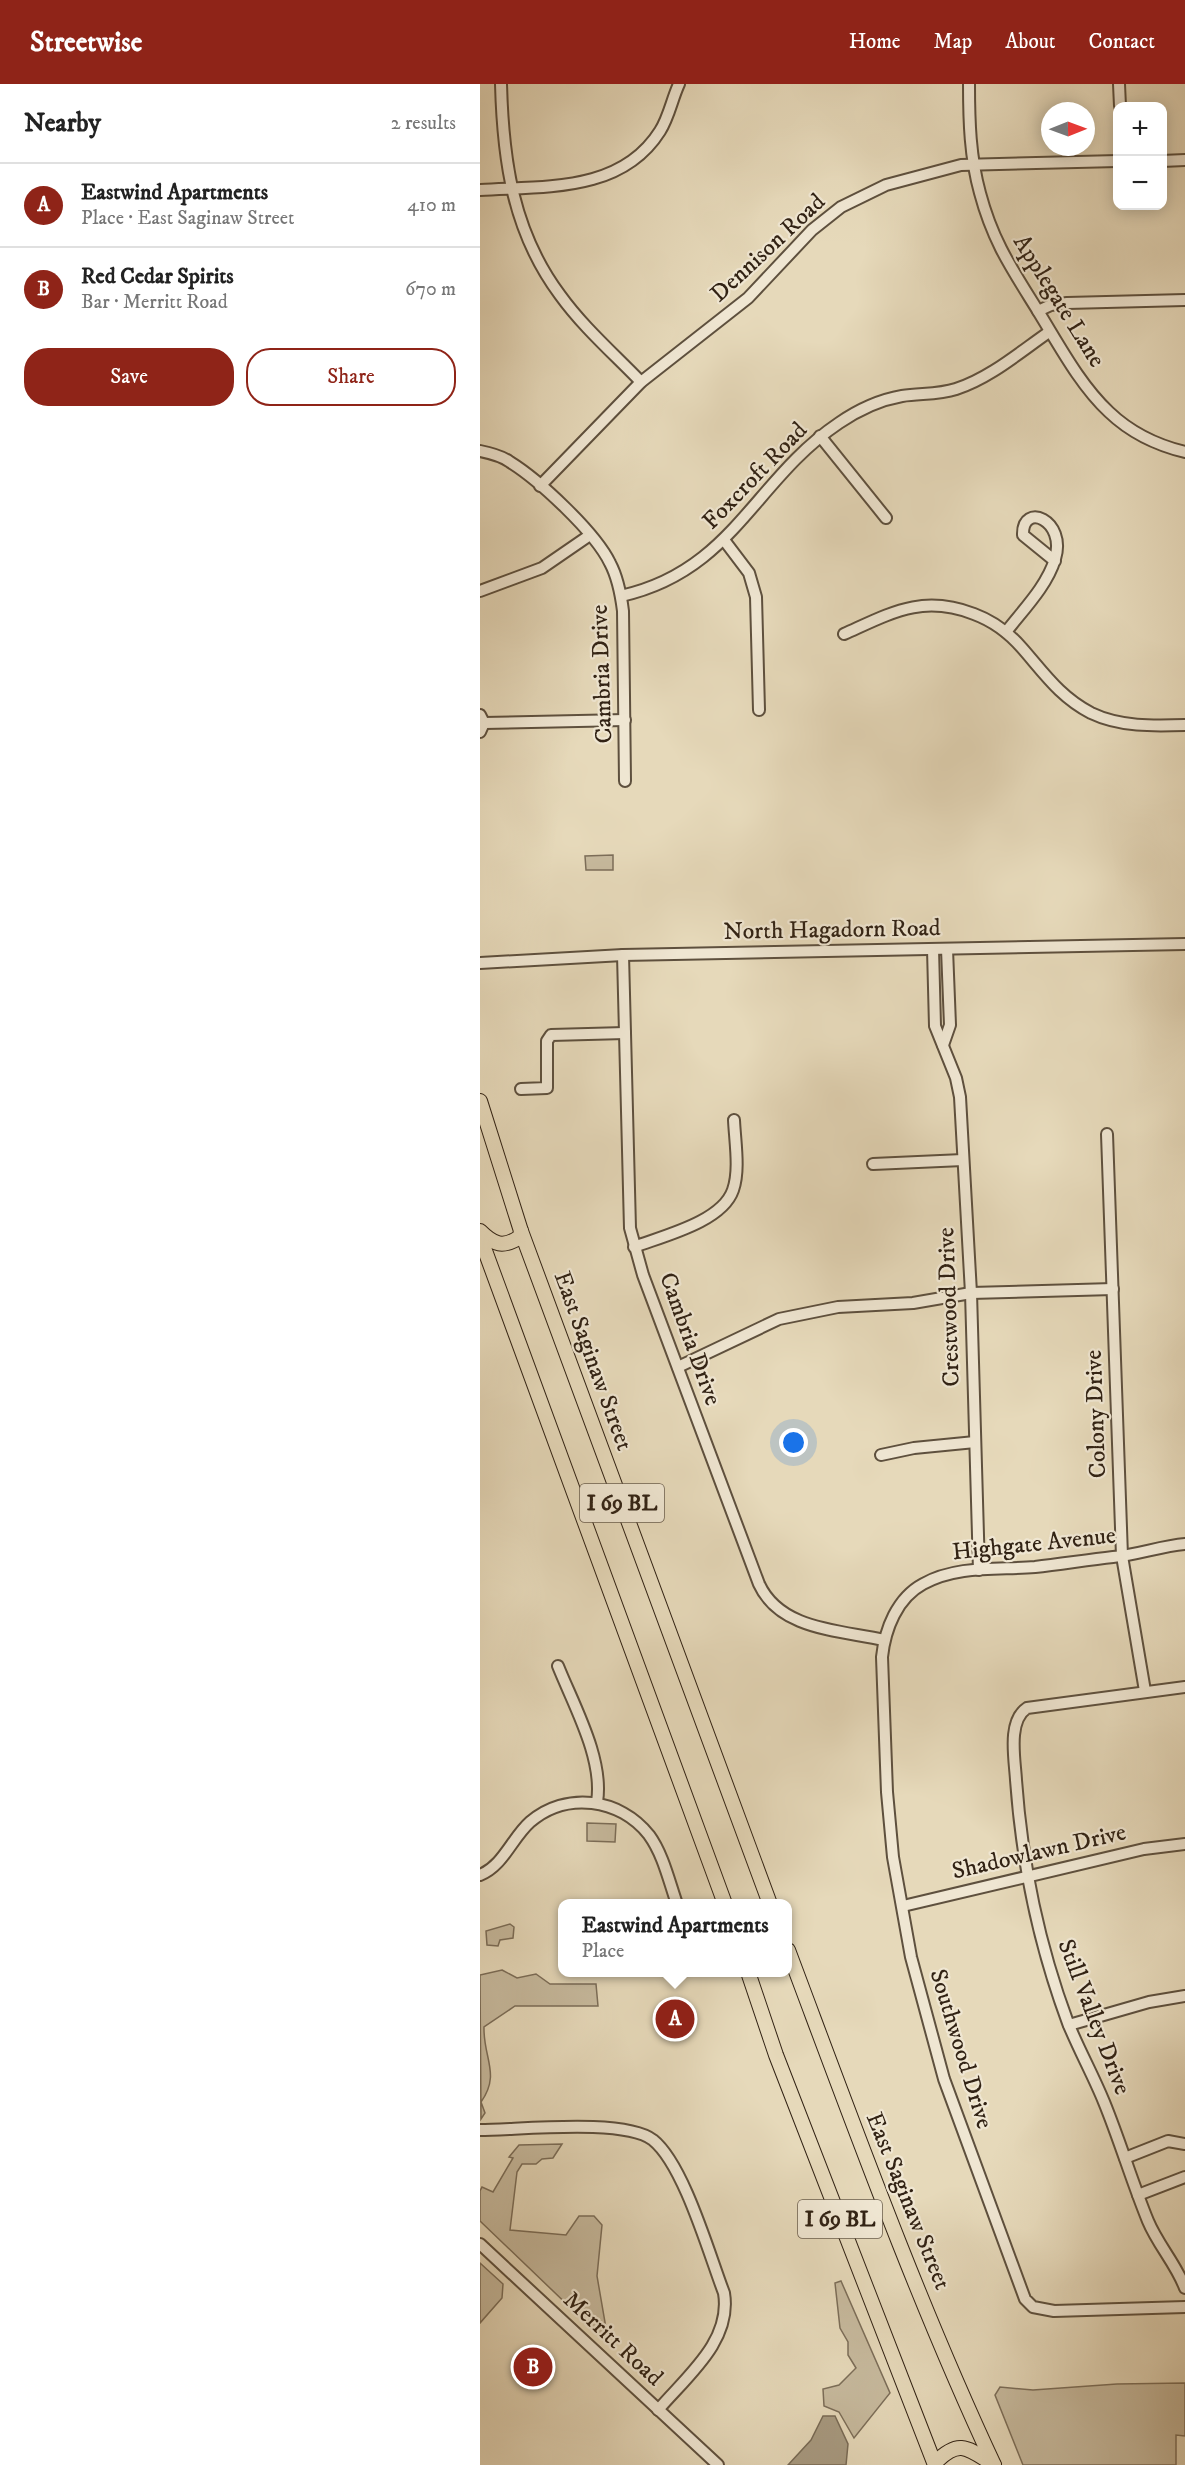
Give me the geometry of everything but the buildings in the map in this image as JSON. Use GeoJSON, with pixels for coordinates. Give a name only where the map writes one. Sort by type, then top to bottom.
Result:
{"type":"FeatureCollection","features":[{"type":"Feature","properties":{"kind":"main road","name":"East Saginaw Street"},"geometry":{"type":"LineString","coordinates":[[480,1101],[521,1231],[768,1899]]}},
{"type":"Feature","properties":{"kind":"main road"},"geometry":{"type":"LineString","coordinates":[[480,1231],[491,1242],[500,1245],[509,1244],[520,1237],[521,1231]]}},
{"type":"Feature","properties":{"kind":"main road","name":"I 69 BL"},"geometry":{"type":"LineString","coordinates":[[480,1237],[723,1899]]}},
{"type":"Feature","properties":{"kind":"main road","name":"East Saginaw Street"},"geometry":{"type":"LineString","coordinates":[[792,1961],[863,2151],[956,2384],[994,2465]]}},
{"type":"Feature","properties":{"kind":"main road","name":"I 69 BL"},"geometry":{"type":"LineString","coordinates":[[750,1977],[776,2055],[935,2464]]}},
{"type":"Feature","properties":{"kind":"main road"},"geometry":{"type":"LineString","coordinates":[[935,2464],[952,2448],[960,2447],[970,2449],[994,2465]]}},
{"type":"Feature","properties":{"kind":"street"},"geometry":{"type":"LineString","coordinates":[[501,84],[506,165],[510,188],[531,248],[547,278],[578,317],[641,382]]}},
{"type":"Feature","properties":{"kind":"street"},"geometry":{"type":"LineString","coordinates":[[480,190],[579,182],[618,171],[655,138],[679,84]]}},
{"type":"Feature","properties":{"kind":"street","name":"Applegate Lane"},"geometry":{"type":"LineString","coordinates":[[969,84],[974,164],[997,244],[1049,332],[1107,411],[1143,438],[1185,452]]}},
{"type":"Feature","properties":{"kind":"street"},"geometry":{"type":"LineString","coordinates":[[1119,84],[1120,102]]}},
{"type":"Feature","properties":{"kind":"street"},"geometry":{"type":"LineString","coordinates":[[1167,160],[1185,160]]}},
{"type":"Feature","properties":{"kind":"street","name":"Dennison Road"},"geometry":{"type":"LineString","coordinates":[[540,486],[641,382],[748,298],[812,230],[841,207],[886,185],[948,167],[974,164],[1113,161]]}},
{"type":"Feature","properties":{"kind":"street"},"geometry":{"type":"LineString","coordinates":[[1038,311],[1051,305],[1067,303],[1185,300]]}},
{"type":"Feature","properties":{"kind":"street","name":"Foxcroft Road"},"geometry":{"type":"LineString","coordinates":[[621,596],[663,583],[689,569],[723,540],[810,444],[840,422],[875,404],[903,396],[943,392],[976,381],[1049,332]]}},
{"type":"Feature","properties":{"kind":"street"},"geometry":{"type":"LineString","coordinates":[[820,436],[886,518]]}},
{"type":"Feature","properties":{"kind":"street","name":"Cambria Drive"},"geometry":{"type":"LineString","coordinates":[[480,451],[508,460],[540,486],[590,535],[611,564],[621,596],[626,781]]}},
{"type":"Feature","properties":{"kind":"street"},"geometry":{"type":"LineString","coordinates":[[480,591],[542,568],[590,535]]}},
{"type":"Feature","properties":{"kind":"street"},"geometry":{"type":"LineString","coordinates":[[723,540],[749,573],[756,597],[759,710]]}},
{"type":"Feature","properties":{"kind":"street"},"geometry":{"type":"LineString","coordinates":[[1006,632],[1048,577],[1055,561]]}},
{"type":"Feature","properties":{"kind":"street"},"geometry":{"type":"LineString","coordinates":[[844,634],[893,612],[931,604],[962,609],[985,618],[1006,632],[1055,689],[1092,713],[1132,725],[1185,725]]}},
{"type":"Feature","properties":{"kind":"street"},"geometry":{"type":"LineString","coordinates":[[481,723],[625,720]]}},
{"type":"Feature","properties":{"kind":"street","name":"North Hagadorn Road"},"geometry":{"type":"LineString","coordinates":[[480,963],[623,956],[1185,944]]}},
{"type":"Feature","properties":{"kind":"street","name":"Crestwood Drive"},"geometry":{"type":"LineString","coordinates":[[933,949],[935,1026],[960,1097],[971,1293],[980,1570]]}},
{"type":"Feature","properties":{"kind":"street"},"geometry":{"type":"LineString","coordinates":[[943,1045],[950,1025],[947,949]]}},
{"type":"Feature","properties":{"kind":"street","name":"Cambria Drive"},"geometry":{"type":"LineString","coordinates":[[623,956],[630,1228],[634,1247],[764,1596],[788,1617],[884,1640]]}},
{"type":"Feature","properties":{"kind":"street"},"geometry":{"type":"LineString","coordinates":[[521,1089],[547,1088],[547,1041],[552,1035],[625,1033]]}},
{"type":"Feature","properties":{"kind":"street"},"geometry":{"type":"LineString","coordinates":[[634,1247],[705,1219],[729,1199],[735,1180],[734,1120]]}},
{"type":"Feature","properties":{"kind":"street","name":"Colony Drive"},"geometry":{"type":"LineString","coordinates":[[1107,1134],[1122,1556],[1145,1691]]}},
{"type":"Feature","properties":{"kind":"street"},"geometry":{"type":"LineString","coordinates":[[873,1164],[963,1160]]}},
{"type":"Feature","properties":{"kind":"street"},"geometry":{"type":"LineString","coordinates":[[678,1367],[779,1319],[838,1307],[913,1303],[971,1293],[1113,1289]]}},
{"type":"Feature","properties":{"kind":"street"},"geometry":{"type":"LineString","coordinates":[[881,1455],[914,1448],[975,1442]]}},
{"type":"Feature","properties":{"kind":"street","name":"Highgate Avenue"},"geometry":{"type":"LineString","coordinates":[[884,1640],[897,1610],[921,1585],[938,1576],[1122,1556],[1156,1547],[1185,1544]]}},
{"type":"Feature","properties":{"kind":"street","name":"Southwood Drive"},"geometry":{"type":"LineString","coordinates":[[884,1640],[887,1792],[893,1857],[911,1956],[944,2079],[1025,2299],[1033,2307],[1054,2311],[1185,2307]]}},
{"type":"Feature","properties":{"kind":"street"},"geometry":{"type":"LineString","coordinates":[[558,1666],[596,1765],[599,1786],[597,1802]]}},
{"type":"Feature","properties":{"kind":"street"},"geometry":{"type":"LineString","coordinates":[[1145,1691],[1185,1687]]}},
{"type":"Feature","properties":{"kind":"street","name":"Still Valley Drive"},"geometry":{"type":"LineString","coordinates":[[1145,1691],[1036,1705],[1022,1711],[1016,1724],[1015,1761],[1027,1876],[1042,1945],[1069,2025],[1104,2100],[1149,2223],[1174,2263],[1185,2288]]}},
{"type":"Feature","properties":{"kind":"street"},"geometry":{"type":"LineString","coordinates":[[480,1875],[498,1862],[532,1821],[559,1806],[597,1802],[628,1816],[649,1835],[661,1858],[675,1899]]}},
{"type":"Feature","properties":{"kind":"street","name":"Shadowlawn Drive"},"geometry":{"type":"LineString","coordinates":[[903,1906],[1144,1849],[1185,1844]]}},
{"type":"Feature","properties":{"kind":"street"},"geometry":{"type":"LineString","coordinates":[[1069,2025],[1149,2002],[1185,1996]]}},
{"type":"Feature","properties":{"kind":"street"},"geometry":{"type":"LineString","coordinates":[[480,2130],[621,2128],[651,2139],[673,2165],[724,2293],[726,2313],[722,2332],[714,2345],[658,2410]]}},
{"type":"Feature","properties":{"kind":"street"},"geometry":{"type":"LineString","coordinates":[[1125,2158],[1168,2141],[1185,2144]]}},
{"type":"Feature","properties":{"kind":"street"},"geometry":{"type":"LineString","coordinates":[[1138,2195],[1185,2177]]}},
{"type":"Feature","properties":{"kind":"street","name":"Merritt Road"},"geometry":{"type":"LineString","coordinates":[[480,2244],[718,2465]]}},
{"type":"Feature","properties":{"kind":"shaded area"},"geometry":{"type":"Polygon","coordinates":[[[613,855],[613,870],[586,870],[585,856],[613,855]]]}},
{"type":"Feature","properties":{"kind":"shaded area"},"geometry":{"type":"Polygon","coordinates":[[[587,1823],[616,1824],[615,1842],[587,1841],[587,1823]]]}},
{"type":"Feature","properties":{"kind":"shaded area"},"geometry":{"type":"Polygon","coordinates":[[[510,1924],[514,1927],[513,1938],[500,1940],[498,1946],[487,1945],[486,1931],[510,1924]]]}},
{"type":"Feature","properties":{"kind":"shaded area"},"geometry":{"type":"Polygon","coordinates":[[[502,1970],[517,1978],[536,1974],[550,1984],[596,1984],[598,2006],[515,2006],[484,2027],[490,2066],[490,2083],[481,2102],[485,2113],[481,2119],[480,1975],[502,1970]]]}},
{"type":"Feature","properties":{"kind":"shaded area"},"geometry":{"type":"Polygon","coordinates":[[[562,2144],[553,2158],[542,2159],[536,2164],[522,2164],[517,2172],[510,2230],[566,2235],[579,2216],[594,2216],[602,2225],[597,2276],[606,2328],[600,2336],[480,2221],[482,2187],[493,2192],[513,2158],[509,2157],[519,2145],[562,2144]]]}},
{"type":"Feature","properties":{"kind":"shaded area"},"geometry":{"type":"Polygon","coordinates":[[[480,2263],[503,2284],[502,2298],[480,2323],[480,2263]]]}},
{"type":"Feature","properties":{"kind":"shaded area"},"geometry":{"type":"Polygon","coordinates":[[[841,2281],[890,2393],[854,2438],[839,2412],[824,2406],[823,2389],[839,2385],[856,2368],[848,2355],[848,2342],[840,2328],[835,2283],[841,2281]]]}},
{"type":"Feature","properties":{"kind":"shaded area"},"geometry":{"type":"Polygon","coordinates":[[[1185,2383],[1185,2436],[1176,2435],[1176,2465],[1023,2465],[995,2395],[1000,2387],[1033,2390],[1117,2384],[1185,2383]]]}},
{"type":"Feature","properties":{"kind":"shaded area"},"geometry":{"type":"Polygon","coordinates":[[[823,2416],[835,2416],[848,2444],[846,2465],[788,2465],[811,2440],[823,2416]]]}},
{"type":"Feature","properties":{"kind":"place","name":"Eastwind Apartments"},"geometry":{"type":"Point","coordinates":[675,2019]}},
{"type":"Feature","properties":{"kind":"place","name":"Red Cedar Spirits"},"geometry":{"type":"Point","coordinates":[533,2367]}}]}
